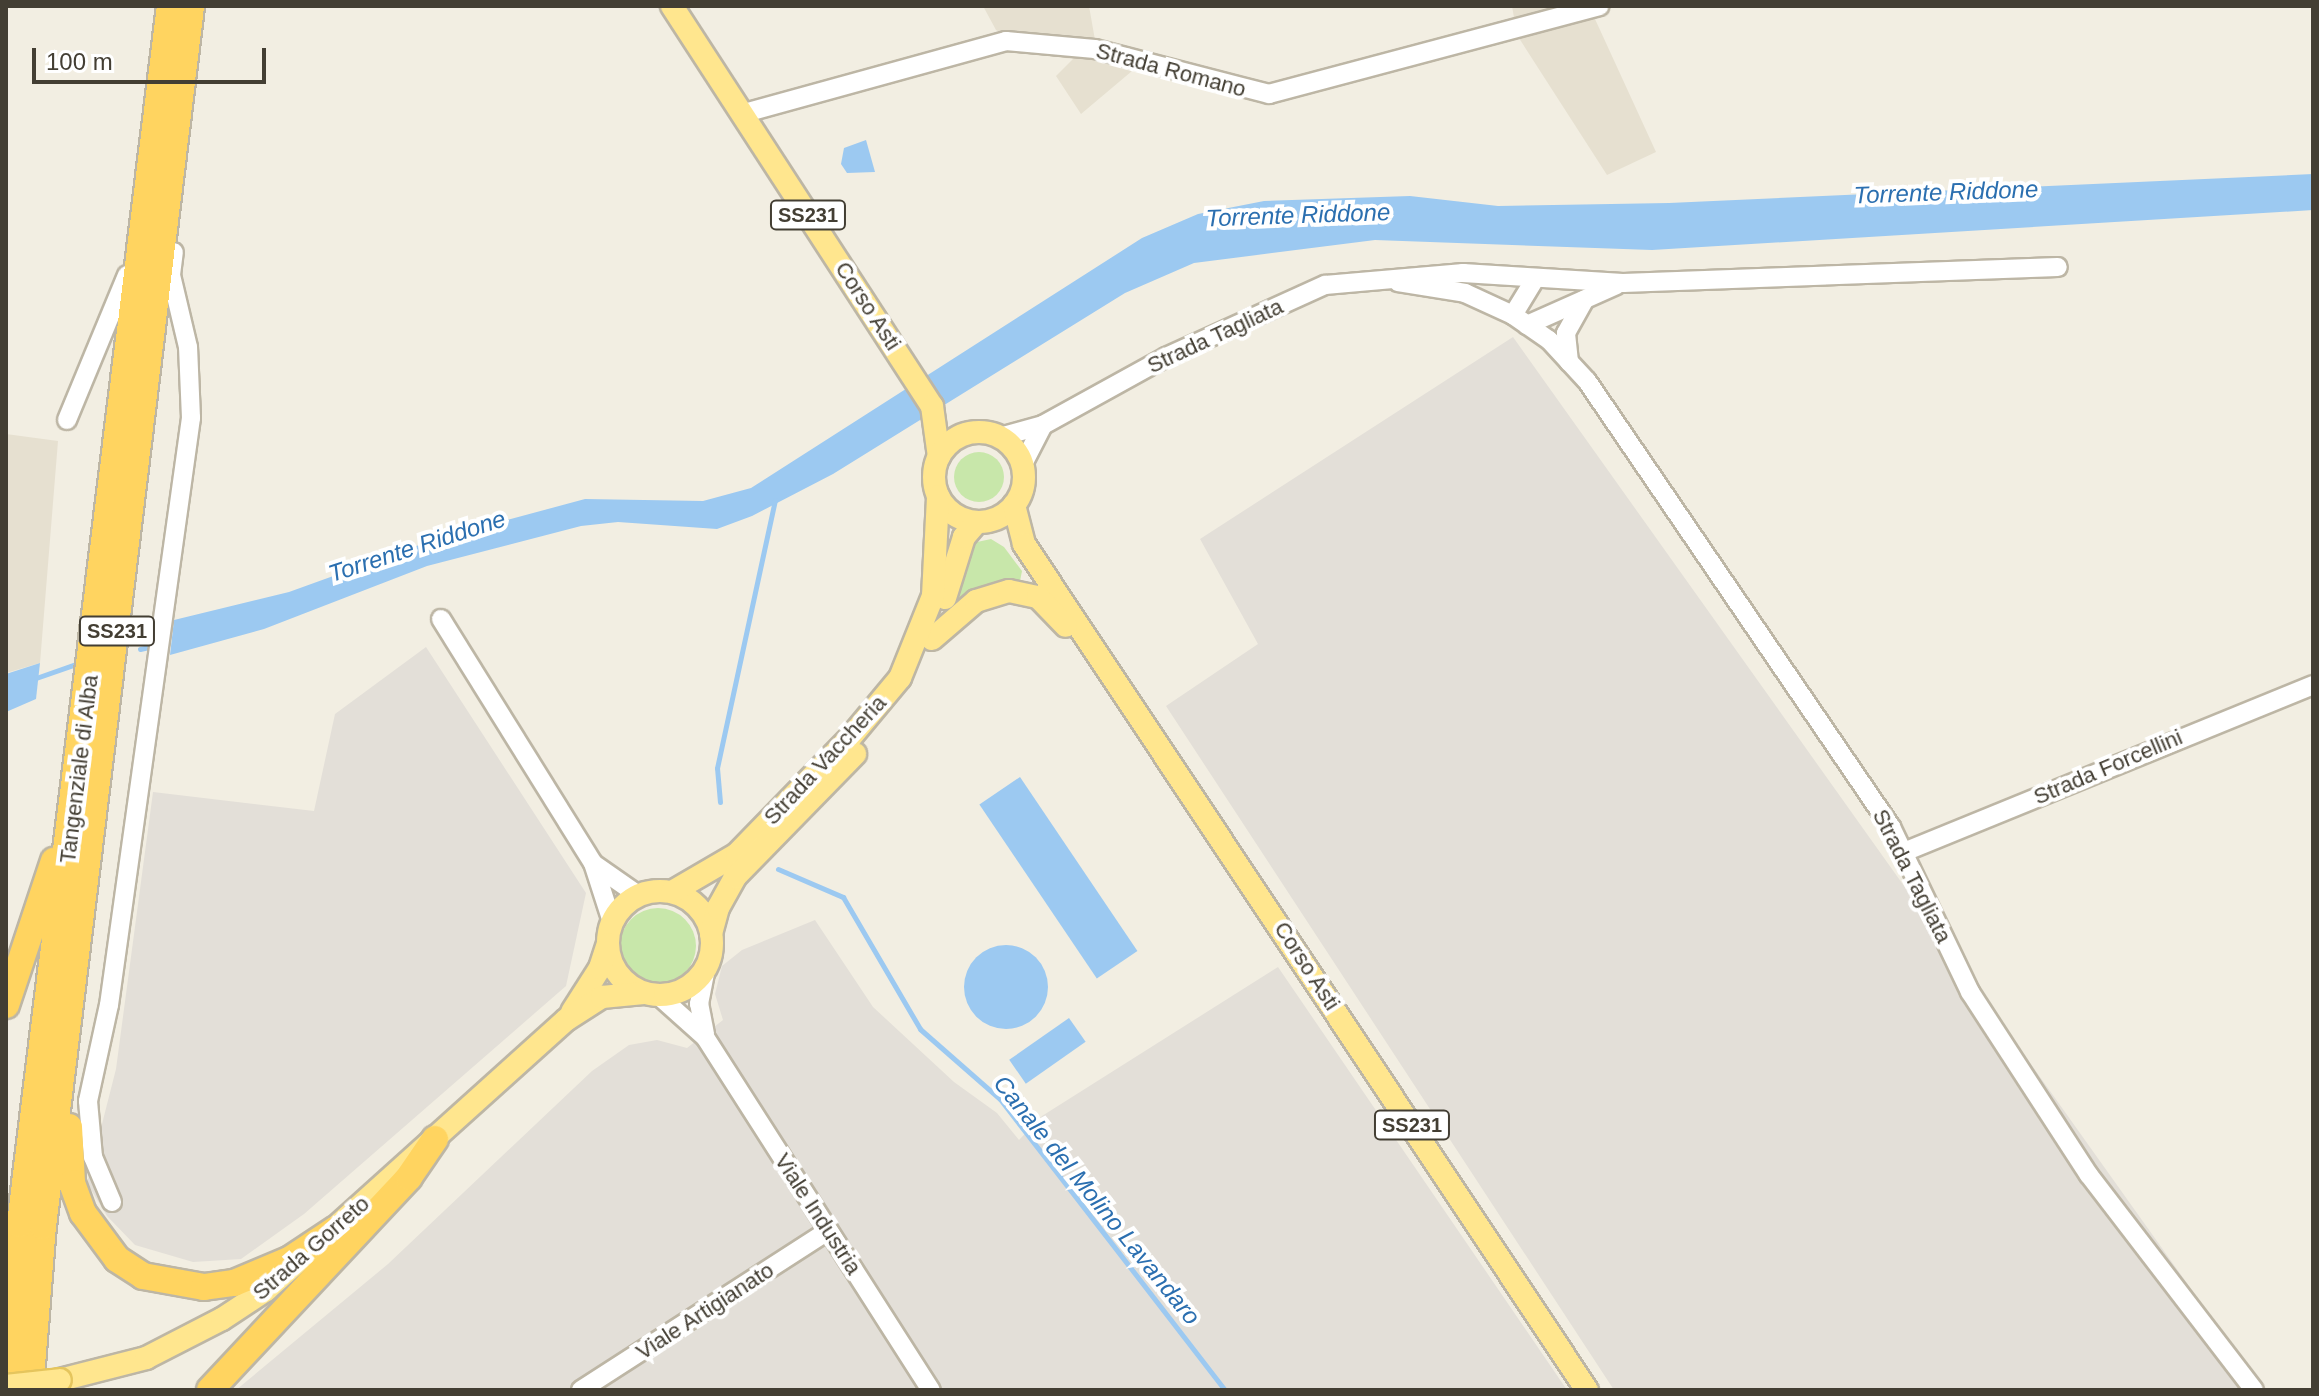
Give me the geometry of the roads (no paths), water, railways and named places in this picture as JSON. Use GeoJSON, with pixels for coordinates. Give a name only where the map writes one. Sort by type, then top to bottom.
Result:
{"type":"FeatureCollection","features":[{"type":"Feature","properties":{"kind":"highway","name":"Tangenziale di Alba"},"geometry":{"type":"LineString","coordinates":[[30,1390],[43,1226],[83,906],[139,356],[170,6]]}},
{"type":"Feature","properties":{"kind":"highway","name":"Tangenziale di Alba"},"geometry":{"type":"LineString","coordinates":[[7,1388],[7,1346],[84,737],[191,6]]}},
{"type":"Feature","properties":{"kind":"highway"},"geometry":{"type":"LineString","coordinates":[[6,1005],[34,932],[84,737]]}},
{"type":"Feature","properties":{"kind":"highway"},"geometry":{"type":"LineString","coordinates":[[83,906],[79,1046],[67,1143],[72,1183],[101,1242],[143,1276],[204,1287],[264,1271],[336,1229]]}},
{"type":"Feature","properties":{"kind":"highway"},"geometry":{"type":"LineString","coordinates":[[210,1390],[409,1177],[435,1139]]}},
{"type":"Feature","properties":{"kind":"main road","name":"Corso Asti"},"geometry":{"type":"LineString","coordinates":[[669,6],[935,410]]}},
{"type":"Feature","properties":{"kind":"main road","name":"SS231"},"geometry":{"type":"LineString","coordinates":[[935,410],[977,432],[1000,437]]}},
{"type":"Feature","properties":{"kind":"main road","name":"SS231"},"geometry":{"type":"LineString","coordinates":[[935,410],[939,457],[934,483],[938,496],[954,515],[982,522],[1024,544]]}},
{"type":"Feature","properties":{"kind":"main road"},"geometry":{"type":"LineString","coordinates":[[939,457],[954,439],[977,432]]}},
{"type":"Feature","properties":{"kind":"main road"},"geometry":{"type":"LineString","coordinates":[[1000,437],[1022,466]]}},
{"type":"Feature","properties":{"kind":"main road","name":"SS231"},"geometry":{"type":"LineString","coordinates":[[1022,466],[1021,492],[1014,505],[1024,544]]}},
{"type":"Feature","properties":{"kind":"main road","name":"Strada Vaccheria"},"geometry":{"type":"LineString","coordinates":[[672,892],[737,854],[850,738],[900,678],[933,596],[938,496]]}},
{"type":"Feature","properties":{"kind":"main road"},"geometry":{"type":"LineString","coordinates":[[982,522],[1014,505]]}},
{"type":"Feature","properties":{"kind":"main road","name":"Strada Vaccheria"},"geometry":{"type":"LineString","coordinates":[[711,934],[718,908],[735,877],[868,740],[910,683],[932,639],[964,537],[982,522]]}},
{"type":"Feature","properties":{"kind":"main road","name":"Corso Asti"},"geometry":{"type":"LineString","coordinates":[[1024,544],[1587,1390]]}},
{"type":"Feature","properties":{"kind":"main road"},"geometry":{"type":"LineString","coordinates":[[932,639],[965,609],[989,595],[1009,591],[1038,597],[1071,632],[1201,832],[1237,861]]}},
{"type":"Feature","properties":{"kind":"main road"},"geometry":{"type":"LineString","coordinates":[[672,892],[698,907],[711,934],[706,967],[686,988],[651,994],[618,974],[610,933],[638,895],[672,892]]}},
{"type":"Feature","properties":{"kind":"main road","name":"Strada Gorreto"},"geometry":{"type":"LineString","coordinates":[[566,1020],[600,968],[610,933]]}},
{"type":"Feature","properties":{"kind":"main road","name":"Strada Gorreto"},"geometry":{"type":"LineString","coordinates":[[7,1388],[60,1380],[146,1358],[222,1319],[266,1290],[566,1020],[602,997],[651,994]]}},
{"type":"Feature","properties":{"kind":"street"},"geometry":{"type":"LineString","coordinates":[[67,420],[78,382],[123,293],[159,6]]}},
{"type":"Feature","properties":{"kind":"street"},"geometry":{"type":"LineString","coordinates":[[112,1202],[93,1157],[88,1101],[109,1005],[124,866],[164,621],[192,396],[188,347],[171,275],[203,6]]}},
{"type":"Feature","properties":{"kind":"street","name":"Strada Romano"},"geometry":{"type":"LineString","coordinates":[[741,114],[1006,41],[1095,49],[1269,94],[1599,6]]}},
{"type":"Feature","properties":{"kind":"street","name":"Strada Tagliata"},"geometry":{"type":"LineString","coordinates":[[1000,437],[1043,425],[1166,357],[1325,285],[1398,282],[1463,273],[1623,283],[2058,267]]}},
{"type":"Feature","properties":{"kind":"street"},"geometry":{"type":"LineString","coordinates":[[1520,320],[1535,279]]}},
{"type":"Feature","properties":{"kind":"street","name":"Strada Tagliata"},"geometry":{"type":"LineString","coordinates":[[1398,282],[1465,293],[1520,320],[1569,362],[1719,567],[1904,852],[1970,992],[2089,1175],[2254,1390]]}},
{"type":"Feature","properties":{"kind":"street","name":"Strada Tagliata"},"geometry":{"type":"LineString","coordinates":[[1520,320],[1623,283]]}},
{"type":"Feature","properties":{"kind":"street"},"geometry":{"type":"LineString","coordinates":[[1569,362],[1566,333],[1586,297]]}},
{"type":"Feature","properties":{"kind":"street"},"geometry":{"type":"LineString","coordinates":[[1022,466],[1043,425]]}},
{"type":"Feature","properties":{"kind":"street"},"geometry":{"type":"LineString","coordinates":[[441,619],[593,863],[610,933]]}},
{"type":"Feature","properties":{"kind":"street","name":"Strada Forcellini"},"geometry":{"type":"LineString","coordinates":[[1904,852],[2313,685]]}},
{"type":"Feature","properties":{"kind":"street"},"geometry":{"type":"LineString","coordinates":[[593,863],[638,895]]}},
{"type":"Feature","properties":{"kind":"street","name":"Viale Industria"},"geometry":{"type":"LineString","coordinates":[[705,1037],[699,1004],[706,967]]}},
{"type":"Feature","properties":{"kind":"street","name":"Viale Industria"},"geometry":{"type":"LineString","coordinates":[[651,994],[705,1037],[931,1390]]}},
{"type":"Feature","properties":{"kind":"street","name":"Viale Artigianato"},"geometry":{"type":"LineString","coordinates":[[581,1390],[828,1231]]}},
{"type":"Feature","properties":{"kind":"water"},"geometry":{"type":"Polygon","coordinates":[[[866,140],[875,172],[847,173],[841,164],[844,148],[866,140]]]}},
{"type":"Feature","properties":{"kind":"water"},"geometry":{"type":"Polygon","coordinates":[[[2313,174],[2313,210],[1652,250],[1375,240],[1194,263],[1125,293],[833,474],[752,516],[717,529],[618,522],[581,526],[427,566],[264,629],[170,655],[174,620],[289,592],[433,540],[585,499],[703,501],[751,488],[1142,238],[1198,214],[1264,201],[1410,196],[1498,206],[1669,203],[2313,174]]]}},
{"type":"Feature","properties":{"kind":"water"},"geometry":{"type":"Polygon","coordinates":[[[40,663],[36,699],[6,712],[6,674],[40,663]]]}},
{"type":"Feature","properties":{"kind":"water"},"geometry":{"type":"Polygon","coordinates":[[[1020,777],[1137,951],[1097,978],[979,804],[1020,777]]]}},
{"type":"Feature","properties":{"kind":"water"},"geometry":{"type":"Polygon","coordinates":[[[1006,945],[1029,952],[1041,964],[1048,987],[1041,1010],[1029,1022],[1006,1029],[983,1022],[971,1010],[964,987],[971,964],[983,952],[1006,945]]]}},
{"type":"Feature","properties":{"kind":"water"},"geometry":{"type":"Polygon","coordinates":[[[1069,1018],[1086,1042],[1026,1084],[1009,1060],[1069,1018]]]}},
{"type":"Feature","properties":{"kind":"waterway","name":"Canale del Molino Lavandaro"},"geometry":{"type":"LineString","coordinates":[[720,802],[717,768],[775,500]]}},
{"type":"Feature","properties":{"kind":"waterway","name":"Torrente Riddone"},"geometry":{"type":"LineString","coordinates":[[140,649],[153,646]]}},
{"type":"Feature","properties":{"kind":"waterway","name":"Torrente Riddone"},"geometry":{"type":"LineString","coordinates":[[36,678],[76,664]]}},
{"type":"Feature","properties":{"kind":"waterway","name":"Canale del Molino Lavandaro"},"geometry":{"type":"LineString","coordinates":[[778,869],[843,897],[920,1029],[1000,1099],[1225,1390]]}}]}
